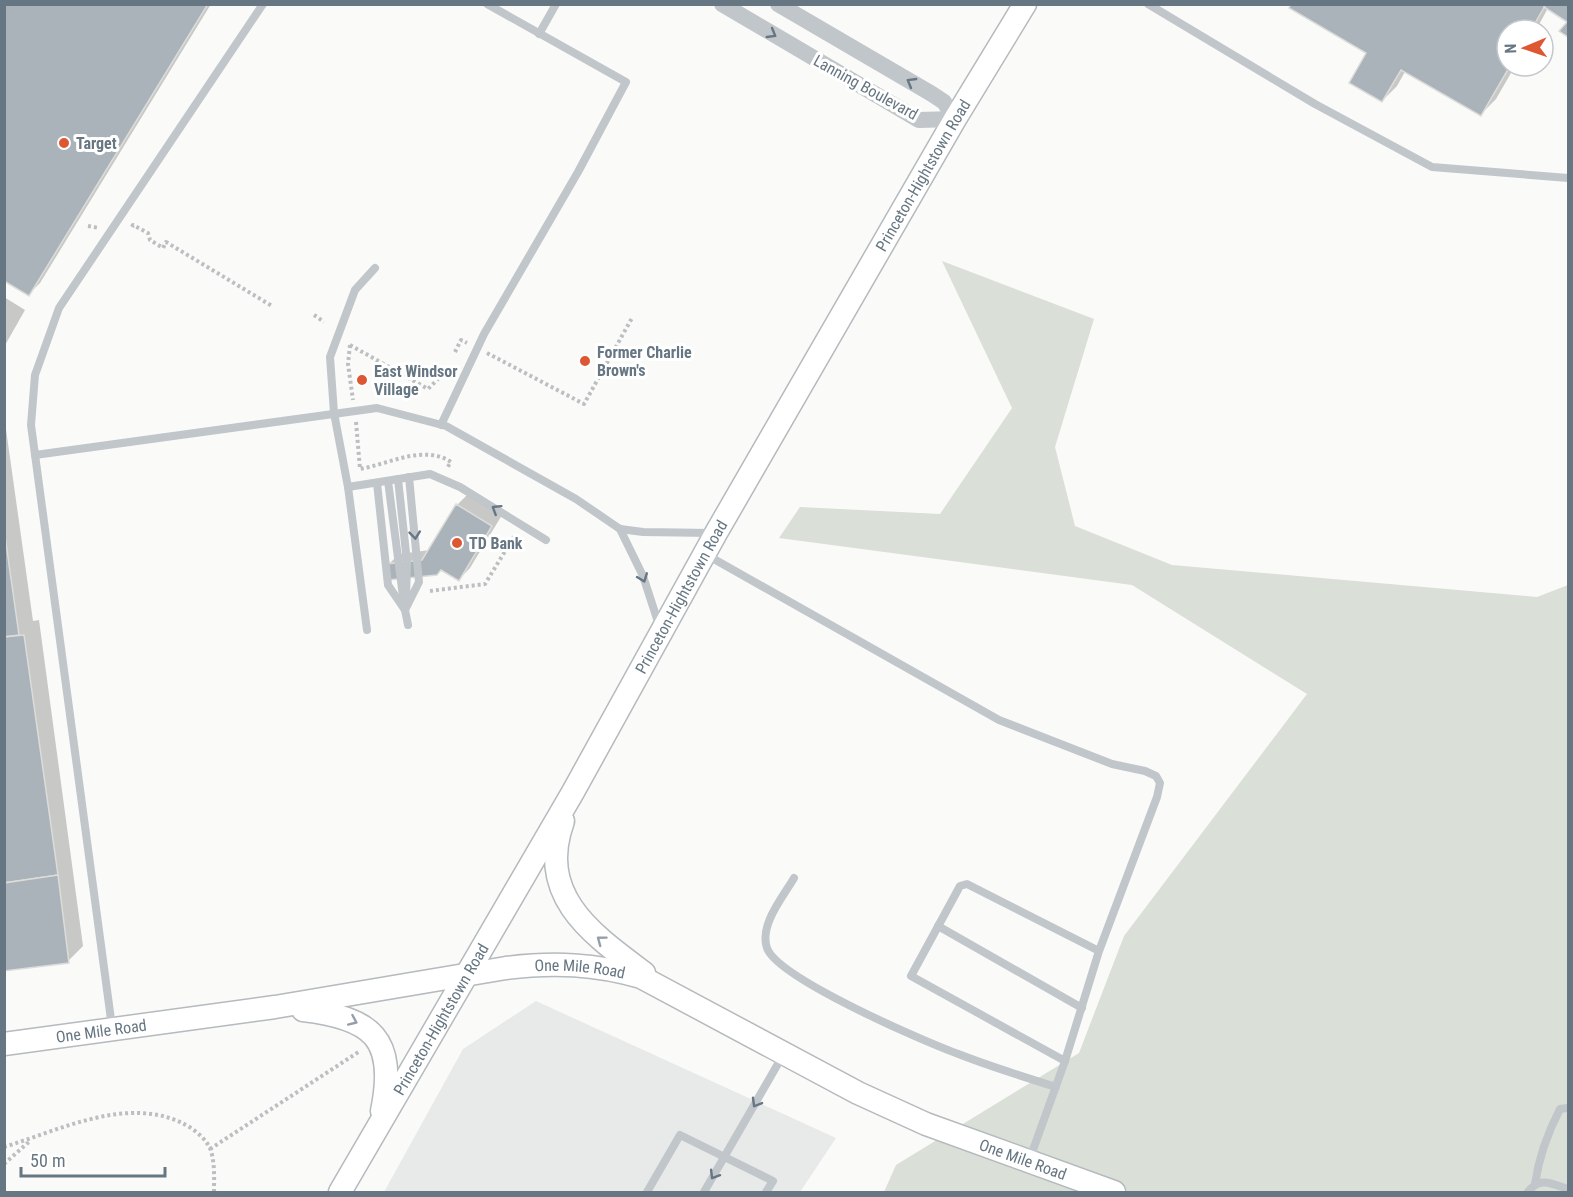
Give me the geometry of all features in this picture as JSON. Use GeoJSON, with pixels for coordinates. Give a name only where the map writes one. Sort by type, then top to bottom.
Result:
{"type":"FeatureCollection","features":[{"type":"Feature","properties":{"kind":"main road","name":"Princeton-Hightstown Road"},"geometry":{"type":"LineString","coordinates":[[340,1192],[573,792],[704,553],[955,119],[1025,4]]}},
{"type":"Feature","properties":{"kind":"main road"},"geometry":{"type":"LineString","coordinates":[[573,792],[560,830],[557,855],[566,897],[577,916],[591,933],[665,988]]}},
{"type":"Feature","properties":{"kind":"main road","name":"One Mile Road"},"geometry":{"type":"LineString","coordinates":[[4,1044],[275,1007],[543,963],[576,963],[609,968],[665,988],[858,1093],[926,1124],[1114,1192]]}},
{"type":"Feature","properties":{"kind":"main road"},"geometry":{"type":"LineString","coordinates":[[275,1007],[333,1014],[357,1021],[376,1039],[386,1059],[386,1091],[379,1125]]}},
{"type":"Feature","properties":{"kind":"street","name":"Lanning Boulevard"},"geometry":{"type":"LineString","coordinates":[[722,4],[919,120],[955,119]]}},
{"type":"Feature","properties":{"kind":"street","name":"Lanning Boulevard"},"geometry":{"type":"LineString","coordinates":[[777,4],[932,94],[944,102],[955,119]]}},
{"type":"Feature","properties":{"kind":"lane"},"geometry":{"type":"LineString","coordinates":[[112,1030],[31,425],[35,375],[59,308],[263,4]]}},
{"type":"Feature","properties":{"kind":"lane"},"geometry":{"type":"LineString","coordinates":[[441,425],[478,348],[578,172],[626,82],[487,4]]}},
{"type":"Feature","properties":{"kind":"lane"},"geometry":{"type":"LineString","coordinates":[[539,34],[556,4]]}},
{"type":"Feature","properties":{"kind":"lane"},"geometry":{"type":"LineString","coordinates":[[1148,4],[1315,104],[1432,167],[1569,178]]}},
{"type":"Feature","properties":{"kind":"lane"},"geometry":{"type":"LineString","coordinates":[[367,630],[348,488],[334,413],[330,357],[355,290],[375,268]]}},
{"type":"Feature","properties":{"kind":"lane"},"geometry":{"type":"LineString","coordinates":[[35,455],[377,408],[441,425],[576,499],[621,529],[660,533],[716,533]]}},
{"type":"Feature","properties":{"kind":"lane"},"geometry":{"type":"LineString","coordinates":[[348,488],[430,474],[460,487],[546,540]]}},
{"type":"Feature","properties":{"kind":"lane"},"geometry":{"type":"LineString","coordinates":[[405,610],[419,582],[409,477]]}},
{"type":"Feature","properties":{"kind":"lane"},"geometry":{"type":"LineString","coordinates":[[398,479],[407,562],[405,610]]}},
{"type":"Feature","properties":{"kind":"lane"},"geometry":{"type":"LineString","coordinates":[[388,481],[399,586],[408,625]]}},
{"type":"Feature","properties":{"kind":"lane"},"geometry":{"type":"LineString","coordinates":[[377,483],[388,585],[405,610]]}},
{"type":"Feature","properties":{"kind":"lane"},"geometry":{"type":"LineString","coordinates":[[621,529],[643,576],[660,630]]}},
{"type":"Feature","properties":{"kind":"lane"},"geometry":{"type":"LineString","coordinates":[[704,553],[999,720],[1112,764],[1145,771],[1156,776],[1160,783],[1029,1161]]}},
{"type":"Feature","properties":{"kind":"lane"},"geometry":{"type":"LineString","coordinates":[[794,878],[765,931],[767,949],[780,966],[885,1023],[960,1055],[1056,1087]]}},
{"type":"Feature","properties":{"kind":"lane"},"geometry":{"type":"LineString","coordinates":[[1065,1061],[911,976],[960,886],[967,884],[1100,951]]}},
{"type":"Feature","properties":{"kind":"lane"},"geometry":{"type":"LineString","coordinates":[[938,926],[1082,1008]]}},
{"type":"Feature","properties":{"kind":"lane"},"geometry":{"type":"LineString","coordinates":[[704,1192],[785,1053]]}},
{"type":"Feature","properties":{"kind":"lane"},"geometry":{"type":"LineString","coordinates":[[1528,1192],[1534,1184],[1538,1160],[1546,1137],[1560,1109],[1569,1108]]}},
{"type":"Feature","properties":{"kind":"lane"},"geometry":{"type":"LineString","coordinates":[[647,1192],[680,1135],[772,1181],[766,1192]]}},
{"type":"Feature","properties":{"kind":"lane"},"geometry":{"type":"LineString","coordinates":[[1534,1184],[1544,1181],[1569,1189]]}},
{"type":"Feature","properties":{"kind":"path"},"geometry":{"type":"LineString","coordinates":[[88,226],[127,234],[133,225],[148,233],[150,240],[164,248],[166,242],[272,306]]}},
{"type":"Feature","properties":{"kind":"path"},"geometry":{"type":"LineString","coordinates":[[314,315],[324,322]]}},
{"type":"Feature","properties":{"kind":"path"},"geometry":{"type":"LineString","coordinates":[[454,352],[461,340],[584,404],[632,318]]}},
{"type":"Feature","properties":{"kind":"path"},"geometry":{"type":"LineString","coordinates":[[350,335],[350,344],[428,388],[440,377]]}},
{"type":"Feature","properties":{"kind":"path"},"geometry":{"type":"LineString","coordinates":[[210,1149],[376,1039]]}},
{"type":"Feature","properties":{"kind":"path"},"geometry":{"type":"LineString","coordinates":[[4,1147],[110,1115],[138,1112],[165,1114],[193,1127],[210,1149],[214,1167],[214,1192]]}},
{"type":"Feature","properties":{"kind":"path"},"geometry":{"type":"LineString","coordinates":[[4,1164],[33,1139]]}},
{"type":"Feature","properties":{"kind":"shaded area"},"geometry":{"type":"Polygon","coordinates":[[[942,261],[1094,319],[1055,447],[1075,526],[1172,565],[1537,597],[1568,585],[1568,1192],[884,1192],[896,1165],[1079,1053],[1124,936],[1307,694],[1132,585],[779,538],[800,507],[940,514],[1012,408],[942,261]]]}},
{"type":"Feature","properties":{"kind":"shaded area"},"geometry":{"type":"Polygon","coordinates":[[[536,1001],[836,1138],[800,1192],[384,1192],[463,1049],[536,1001]]]}},
{"type":"Feature","properties":{"kind":"building","name":"Target"},"geometry":{"type":"Polygon","coordinates":[[[4,4],[208,4],[29,296],[4,281],[4,4]]]}},
{"type":"Feature","properties":{"kind":"building"},"geometry":{"type":"Polygon","coordinates":[[[1291,4],[1546,4],[1538,18],[1495,18],[1495,78],[1503,78],[1481,116],[1401,70],[1382,102],[1349,83],[1366,53],[1289,8],[1291,4]]]}},
{"type":"Feature","properties":{"kind":"building"},"geometry":{"type":"Polygon","coordinates":[[[1546,4],[1568,4],[1568,37],[1559,31],[1567,22],[1544,7],[1546,4]]]}},
{"type":"Feature","properties":{"kind":"building","name":"TD Bank"},"geometry":{"type":"Polygon","coordinates":[[[456,504],[492,526],[459,581],[441,570],[437,575],[388,580],[386,564],[422,560],[456,504]]]}},
{"type":"Feature","properties":{"kind":"building"},"geometry":{"type":"Polygon","coordinates":[[[4,529],[19,635],[4,637],[4,529]]]}},
{"type":"Feature","properties":{"kind":"building"},"geometry":{"type":"Polygon","coordinates":[[[24,635],[58,875],[4,883],[4,637],[24,635]]]}},
{"type":"Feature","properties":{"kind":"building"},"geometry":{"type":"Polygon","coordinates":[[[58,875],[69,963],[4,971],[4,883],[58,875]]]}},
{"type":"Feature","properties":{"kind":"place","name":"Target"},"geometry":{"type":"Point","coordinates":[64,143]}},
{"type":"Feature","properties":{"kind":"place","name":"Former Charlie Brown's"},"geometry":{"type":"Point","coordinates":[585,361]}},
{"type":"Feature","properties":{"kind":"place","name":"East Windsor Village"},"geometry":{"type":"Point","coordinates":[362,380]}},
{"type":"Feature","properties":{"kind":"place","name":"TD Bank"},"geometry":{"type":"Point","coordinates":[457,543]}}]}
